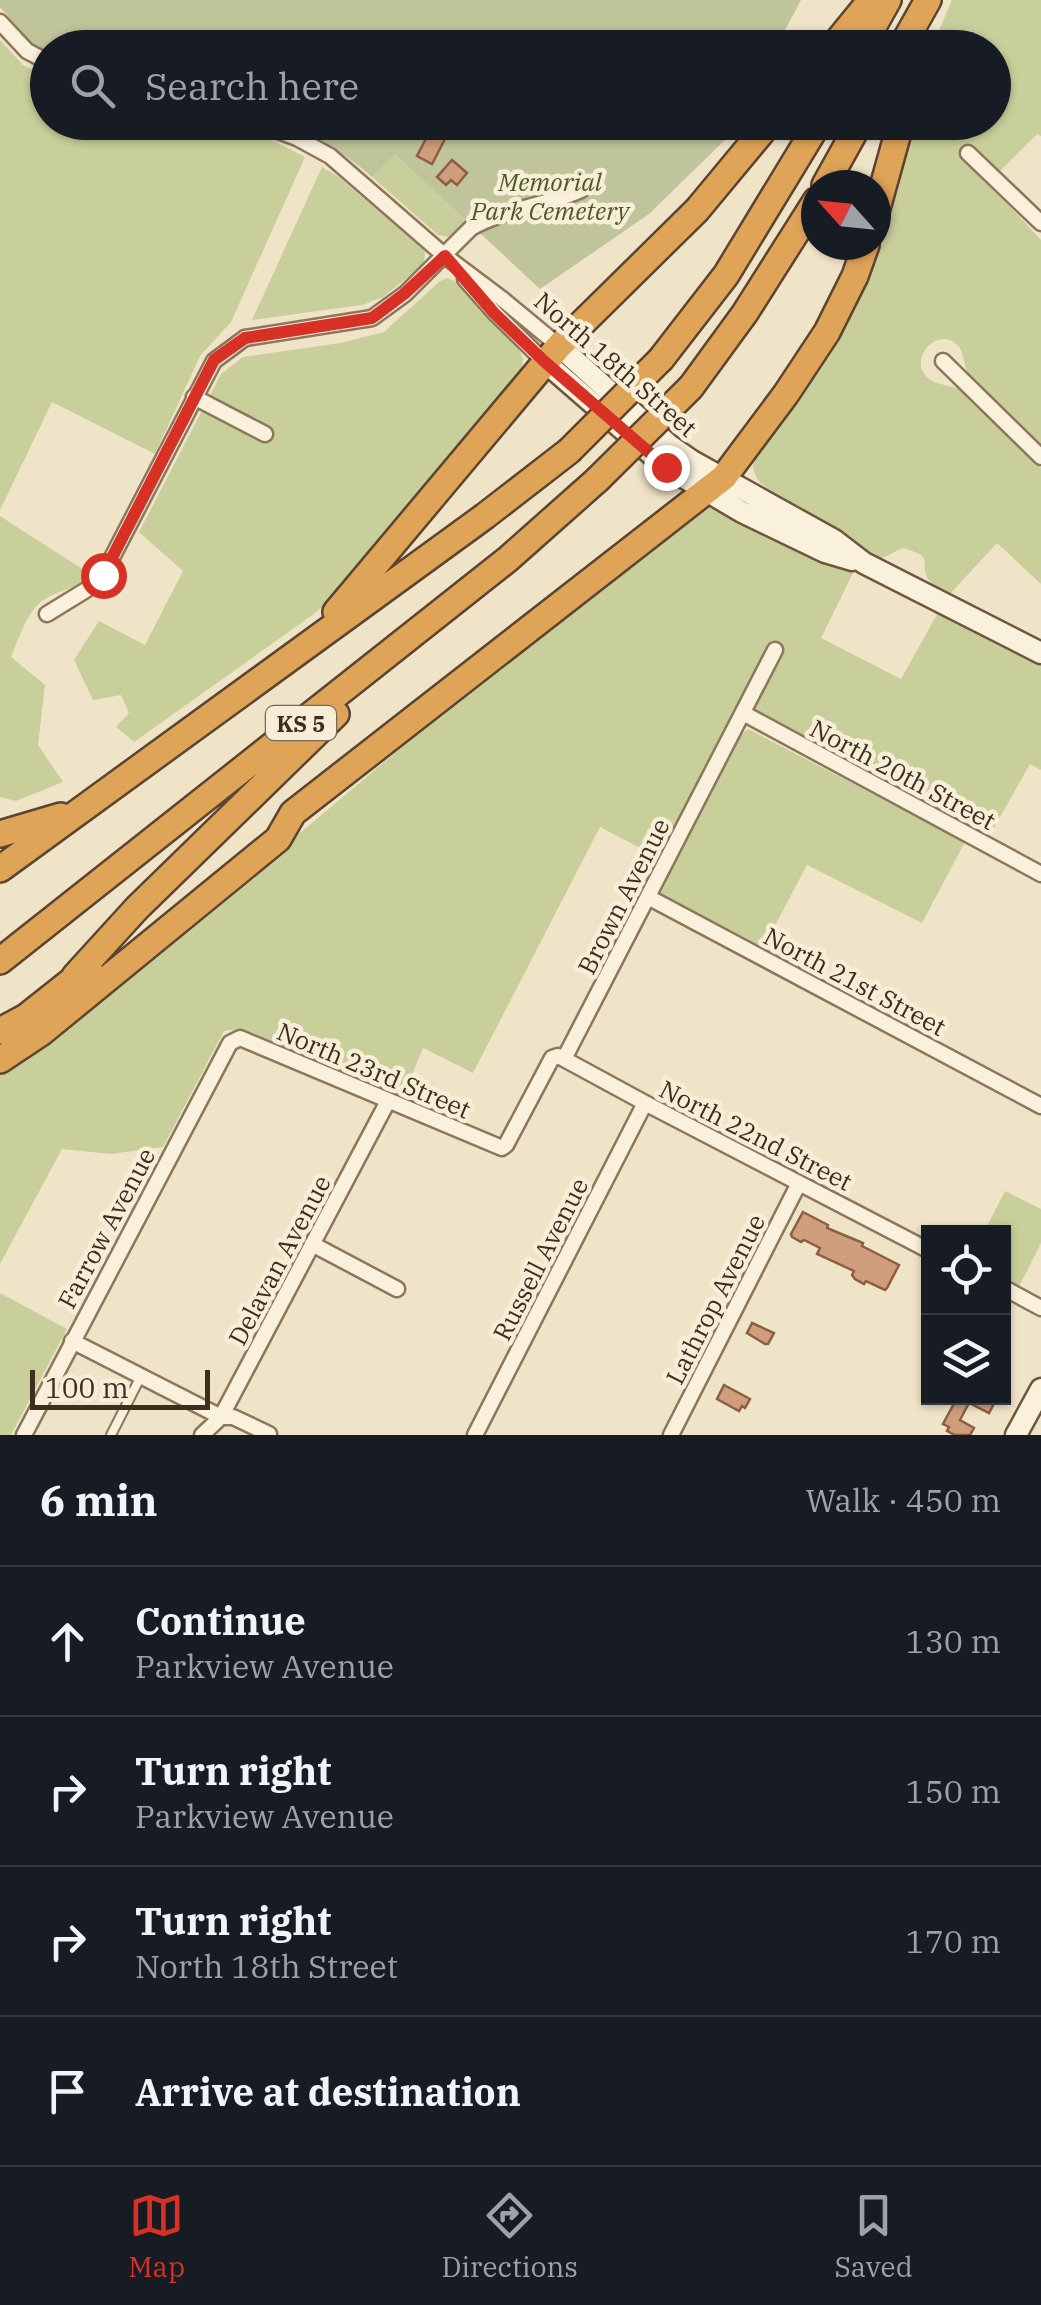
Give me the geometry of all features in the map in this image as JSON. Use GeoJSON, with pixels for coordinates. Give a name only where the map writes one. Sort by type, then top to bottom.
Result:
{"type":"FeatureCollection","features":[{"type":"Feature","properties":{"kind":"highway"},"geometry":{"type":"LineString","coordinates":[[847,30],[872,0]]}},
{"type":"Feature","properties":{"kind":"highway"},"geometry":{"type":"LineString","coordinates":[[871,30],[888,0]]}},
{"type":"Feature","properties":{"kind":"highway"},"geometry":{"type":"LineString","coordinates":[[911,30],[928,0]]}},
{"type":"Feature","properties":{"kind":"highway"},"geometry":{"type":"LineString","coordinates":[[930,30],[939,0]]}},
{"type":"Feature","properties":{"kind":"highway"},"geometry":{"type":"LineString","coordinates":[[310,643],[552,354],[697,210],[755,140]]}},
{"type":"Feature","properties":{"kind":"highway","name":"KS 5"},"geometry":{"type":"LineString","coordinates":[[0,869],[569,451],[661,359],[726,275],[808,140]]}},
{"type":"Feature","properties":{"kind":"highway"},"geometry":{"type":"LineString","coordinates":[[833,170],[850,140]]}},
{"type":"Feature","properties":{"kind":"highway"},"geometry":{"type":"LineString","coordinates":[[888,170],[896,140]]}},
{"type":"Feature","properties":{"kind":"highway","name":"KS 5"},"geometry":{"type":"LineString","coordinates":[[0,961],[508,560],[596,480],[690,387],[745,313],[801,225]]}},
{"type":"Feature","properties":{"kind":"highway"},"geometry":{"type":"LineString","coordinates":[[0,1031],[26,1017],[75,976],[155,920],[715,485],[786,394],[826,332],[861,260]]}},
{"type":"Feature","properties":{"kind":"highway"},"geometry":{"type":"LineString","coordinates":[[75,976],[137,908],[432,619]]}},
{"type":"Feature","properties":{"kind":"highway"},"geometry":{"type":"LineString","coordinates":[[0,834],[80,810]]}},
{"type":"Feature","properties":{"kind":"highway"},"geometry":{"type":"LineString","coordinates":[[0,1060],[42,1032],[278,839],[293,814]]}},
{"type":"Feature","properties":{"kind":"main road","name":"North 18th Street"},"geometry":{"type":"LineString","coordinates":[[552,354],[666,467],[715,485],[825,552],[864,563],[1041,653]]}},
{"type":"Feature","properties":{"kind":"main road"},"geometry":{"type":"LineString","coordinates":[[1016,1435],[1041,1389]]}},
{"type":"Feature","properties":{"kind":"street"},"geometry":{"type":"LineString","coordinates":[[0,22],[30,53]]}},
{"type":"Feature","properties":{"kind":"street","name":"North 18th Street"},"geometry":{"type":"LineString","coordinates":[[300,140],[330,156],[445,256],[501,298],[552,354]]}},
{"type":"Feature","properties":{"kind":"street"},"geometry":{"type":"LineString","coordinates":[[968,153],[1041,223]]}},
{"type":"Feature","properties":{"kind":"street"},"geometry":{"type":"LineString","coordinates":[[47,614],[103,575],[214,360],[245,338],[372,318],[404,294],[484,220],[556,201],[580,190]]}},
{"type":"Feature","properties":{"kind":"street"},"geometry":{"type":"LineString","coordinates":[[943,361],[1041,457]]}},
{"type":"Feature","properties":{"kind":"street"},"geometry":{"type":"LineString","coordinates":[[194,397],[265,434]]}},
{"type":"Feature","properties":{"kind":"street","name":"Brown Avenue"},"geometry":{"type":"LineString","coordinates":[[502,1148],[552,1058],[564,1059],[775,650]]}},
{"type":"Feature","properties":{"kind":"street","name":"North 20th Street"},"geometry":{"type":"LineString","coordinates":[[743,714],[1041,874]]}},
{"type":"Feature","properties":{"kind":"street","name":"North 21st Street"},"geometry":{"type":"LineString","coordinates":[[648,896],[1041,1106]]}},
{"type":"Feature","properties":{"kind":"street","name":"North 23rd Street"},"geometry":{"type":"LineString","coordinates":[[230,1043],[240,1038],[502,1148]]}},
{"type":"Feature","properties":{"kind":"street","name":"Farrow Avenue"},"geometry":{"type":"LineString","coordinates":[[24,1435],[230,1043]]}},
{"type":"Feature","properties":{"kind":"street","name":"North 22nd Street"},"geometry":{"type":"LineString","coordinates":[[564,1059],[921,1246]]}},
{"type":"Feature","properties":{"kind":"street","name":"Delavan Avenue"},"geometry":{"type":"LineString","coordinates":[[202,1435],[222,1416],[388,1101]]}},
{"type":"Feature","properties":{"kind":"street","name":"Russell Avenue"},"geometry":{"type":"LineString","coordinates":[[475,1435],[645,1103]]}},
{"type":"Feature","properties":{"kind":"street","name":"Lathrop Avenue"},"geometry":{"type":"LineString","coordinates":[[671,1435],[799,1183]]}},
{"type":"Feature","properties":{"kind":"street"},"geometry":{"type":"LineString","coordinates":[[312,1244],[398,1289]]}},
{"type":"Feature","properties":{"kind":"street"},"geometry":{"type":"LineString","coordinates":[[1011,1292],[1041,1308]]}},
{"type":"Feature","properties":{"kind":"street"},"geometry":{"type":"LineString","coordinates":[[72,1341],[222,1416],[269,1434]]}},
{"type":"Feature","properties":{"kind":"lane"},"geometry":{"type":"LineString","coordinates":[[111,1435],[141,1376]]}},
{"type":"Feature","properties":{"kind":"green space"},"geometry":{"type":"Polygon","coordinates":[[[0,0],[801,0],[785,30],[30,30],[30,41],[0,7],[0,0]]]}},
{"type":"Feature","properties":{"kind":"green space"},"geometry":{"type":"Polygon","coordinates":[[[952,0],[1041,0],[1041,136],[1037,134],[999,172],[970,145],[958,151],[1041,240],[1041,447],[971,378],[962,352],[952,341],[933,342],[924,352],[921,365],[931,380],[964,392],[1041,468],[1041,584],[997,543],[950,594],[930,581],[920,554],[903,548],[882,558],[867,554],[765,486],[756,477],[753,462],[755,451],[867,260],[891,260],[891,185],[904,140],[1011,140],[1011,30],[939,30],[952,0]]]}},
{"type":"Feature","properties":{"kind":"green space"},"geometry":{"type":"Polygon","coordinates":[[[0,40],[30,68],[30,140],[272,140],[305,157],[231,322],[200,356],[155,454],[52,402],[0,510],[0,40]]]}},
{"type":"Feature","properties":{"kind":"green space","name":"Memorial Park Cemetery"},"geometry":{"type":"Polygon","coordinates":[[[320,140],[725,140],[649,214],[540,289],[395,154],[372,177],[320,140]]]}},
{"type":"Feature","properties":{"kind":"green space"},"geometry":{"type":"Polygon","coordinates":[[[395,153],[467,221],[448,237],[438,235],[372,177],[395,153]]]}},
{"type":"Feature","properties":{"kind":"green space"},"geometry":{"type":"Polygon","coordinates":[[[322,167],[417,243],[425,252],[424,264],[383,297],[362,305],[252,320],[322,167]]]}},
{"type":"Feature","properties":{"kind":"green space"},"geometry":{"type":"Polygon","coordinates":[[[448,278],[459,284],[517,345],[523,359],[521,374],[342,590],[134,742],[116,727],[129,713],[121,695],[93,700],[74,660],[99,621],[145,645],[183,571],[139,532],[221,374],[243,357],[340,343],[384,332],[448,278]]]}},
{"type":"Feature","properties":{"kind":"green space"},"geometry":{"type":"Polygon","coordinates":[[[709,508],[723,509],[855,569],[821,638],[901,679],[939,611],[1041,665],[1041,770],[1030,764],[991,833],[751,708],[783,647],[772,641],[661,859],[600,827],[473,1073],[423,1048],[402,1099],[254,1033],[224,1031],[163,1147],[111,1154],[62,1149],[0,1264],[0,1070],[231,891],[471,689],[709,508]]]}},
{"type":"Feature","properties":{"kind":"green space"},"geometry":{"type":"Polygon","coordinates":[[[0,516],[90,574],[36,606],[11,657],[45,685],[38,745],[63,782],[16,801],[0,797],[0,516]]]}},
{"type":"Feature","properties":{"kind":"green space"},"geometry":{"type":"Polygon","coordinates":[[[748,729],[965,842],[922,923],[807,865],[762,950],[661,896],[660,891],[748,729]]]}},
{"type":"Feature","properties":{"kind":"green space"},"geometry":{"type":"Polygon","coordinates":[[[1005,1191],[1041,1209],[1041,1243],[1018,1289],[1011,1285],[1011,1225],[988,1225],[1005,1191]]]}},
{"type":"Feature","properties":{"kind":"green space"},"geometry":{"type":"Polygon","coordinates":[[[0,1293],[67,1329],[11,1435],[0,1435],[0,1293]]]}},
{"type":"Feature","properties":{"kind":"building"},"geometry":{"type":"Polygon","coordinates":[[[425,140],[444,140],[432,164],[417,156],[425,140]]]}},
{"type":"Feature","properties":{"kind":"building"},"geometry":{"type":"Polygon","coordinates":[[[452,160],[467,173],[457,185],[451,180],[446,185],[437,177],[452,160]]]}},
{"type":"Feature","properties":{"kind":"building"},"geometry":{"type":"Polygon","coordinates":[[[803,1212],[899,1265],[887,1288],[866,1281],[864,1284],[855,1279],[854,1271],[817,1254],[820,1248],[792,1237],[803,1212]]]}},
{"type":"Feature","properties":{"kind":"building"},"geometry":{"type":"Polygon","coordinates":[[[752,1323],[774,1333],[768,1344],[747,1333],[752,1323]]]}},
{"type":"Feature","properties":{"kind":"building"},"geometry":{"type":"Polygon","coordinates":[[[724,1385],[750,1399],[745,1408],[742,1406],[739,1411],[717,1399],[724,1385]]]}},
{"type":"Feature","properties":{"kind":"building"},"geometry":{"type":"Polygon","coordinates":[[[953,1405],[968,1405],[960,1420],[974,1428],[970,1435],[955,1435],[943,1424],[953,1405]]]}},
{"type":"Feature","properties":{"kind":"building"},"geometry":{"type":"Polygon","coordinates":[[[973,1405],[993,1405],[989,1413],[973,1405]]]}},
{"type":"Feature","properties":{"kind":"route"},"geometry":{"type":"LineString","coordinates":[[103,575],[214,360],[245,338],[372,318],[445,256],[494,313],[545,362],[666,467]]}}]}
